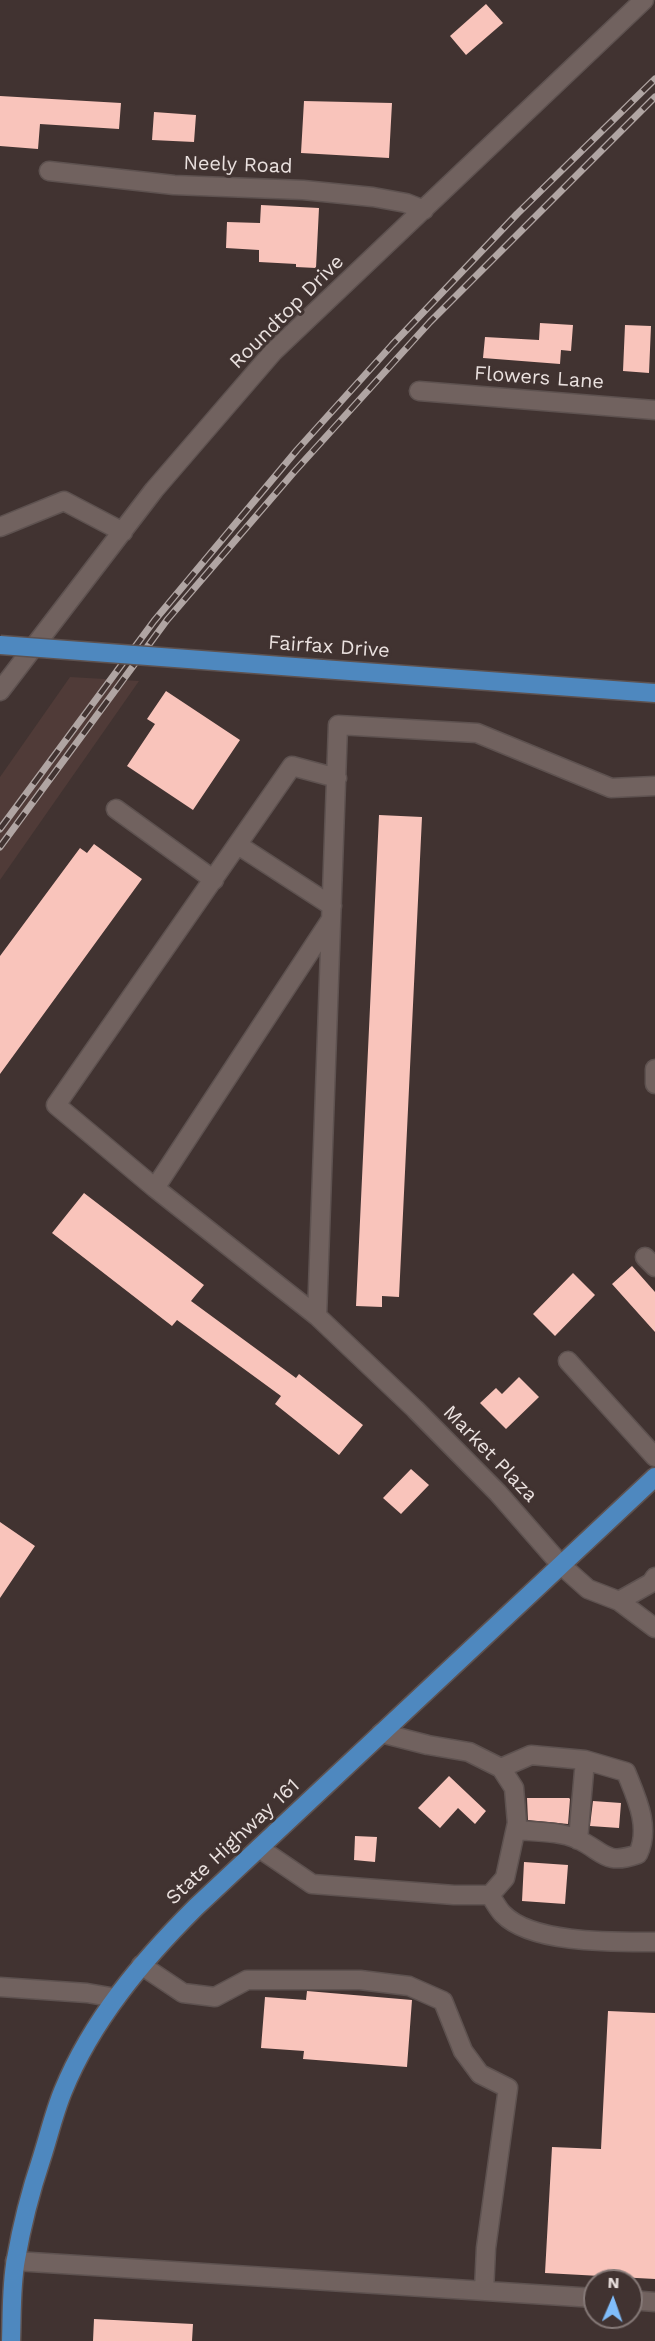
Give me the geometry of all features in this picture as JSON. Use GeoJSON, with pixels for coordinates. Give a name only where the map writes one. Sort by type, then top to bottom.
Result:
{"type":"FeatureCollection","features":[{"type":"Feature","properties":{"kind":"main road","name":"Fairfax Drive"},"geometry":{"type":"LineString","coordinates":[[0,645],[655,693]]}},
{"type":"Feature","properties":{"kind":"main road","name":"State Highway 161"},"geometry":{"type":"LineString","coordinates":[[11,2341],[15,2261],[28,2200],[60,2099],[76,2062],[116,1998],[141,1965],[196,1907],[655,1477]]}},
{"type":"Feature","properties":{"kind":"street","name":"Roundtop Drive"},"geometry":{"type":"LineString","coordinates":[[0,691],[185,453],[273,352],[644,0]]}},
{"type":"Feature","properties":{"kind":"street","name":"Neely Road"},"geometry":{"type":"LineString","coordinates":[[49,171],[174,185],[303,190],[373,197],[406,202],[424,210]]}},
{"type":"Feature","properties":{"kind":"street","name":"Flowers Lane"},"geometry":{"type":"LineString","coordinates":[[418,391],[655,410]]}},
{"type":"Feature","properties":{"kind":"street"},"geometry":{"type":"LineString","coordinates":[[0,527],[64,501],[123,532]]}},
{"type":"Feature","properties":{"kind":"street"},"geometry":{"type":"LineString","coordinates":[[317,1316],[338,725],[477,733],[611,788],[655,786]]}},
{"type":"Feature","properties":{"kind":"street"},"geometry":{"type":"LineString","coordinates":[[116,809],[214,880],[292,765],[336,778]]}},
{"type":"Feature","properties":{"kind":"street"},"geometry":{"type":"LineString","coordinates":[[238,844],[331,913]]}},
{"type":"Feature","properties":{"kind":"street","name":"Market Plaza"},"geometry":{"type":"LineString","coordinates":[[214,880],[56,1105],[155,1188],[317,1316],[383,1378],[498,1493],[561,1565],[588,1589],[619,1601],[655,1628]]}},
{"type":"Feature","properties":{"kind":"street"},"geometry":{"type":"LineString","coordinates":[[155,1188],[331,913]]}},
{"type":"Feature","properties":{"kind":"street"},"geometry":{"type":"LineString","coordinates":[[568,1361],[655,1457]]}},
{"type":"Feature","properties":{"kind":"street"},"geometry":{"type":"LineString","coordinates":[[619,1601],[651,1583],[655,1577]]}},
{"type":"Feature","properties":{"kind":"street"},"geometry":{"type":"LineString","coordinates":[[259,1848],[312,1884],[443,1894],[490,1895],[505,1878],[517,1823],[514,1788],[501,1767],[469,1752],[428,1745],[381,1733]]}},
{"type":"Feature","properties":{"kind":"street"},"geometry":{"type":"LineString","coordinates":[[501,1767],[531,1755],[585,1760],[626,1772],[642,1814],[643,1845],[638,1854],[626,1858],[604,1857],[578,1839],[516,1830]]}},
{"type":"Feature","properties":{"kind":"street"},"geometry":{"type":"LineString","coordinates":[[578,1839],[585,1760]]}},
{"type":"Feature","properties":{"kind":"street"},"geometry":{"type":"LineString","coordinates":[[490,1895],[504,1915],[531,1932],[603,1941],[655,1942]]}},
{"type":"Feature","properties":{"kind":"street"},"geometry":{"type":"LineString","coordinates":[[141,1965],[183,1993],[215,1997],[248,1980],[360,1980],[409,1986],[443,2001],[463,2051],[480,2074],[508,2088],[486,2248],[484,2291]]}},
{"type":"Feature","properties":{"kind":"street"},"geometry":{"type":"LineString","coordinates":[[0,1987],[87,1993],[116,1998]]}},
{"type":"Feature","properties":{"kind":"street"},"geometry":{"type":"LineString","coordinates":[[15,2261],[583,2297]]}},
{"type":"Feature","properties":{"kind":"shaded area"},"geometry":{"type":"Polygon","coordinates":[[[70,677],[139,681],[0,880],[0,777],[70,677]]]}},
{"type":"Feature","properties":{"kind":"building"},"geometry":{"type":"Polygon","coordinates":[[[486,4],[503,23],[466,55],[450,36],[486,4]]]}},
{"type":"Feature","properties":{"kind":"building"},"geometry":{"type":"Polygon","coordinates":[[[0,96],[121,103],[119,129],[40,124],[38,149],[0,146],[0,96]]]}},
{"type":"Feature","properties":{"kind":"building"},"geometry":{"type":"Polygon","coordinates":[[[304,101],[392,103],[389,158],[301,153],[304,101]]]}},
{"type":"Feature","properties":{"kind":"building"},"geometry":{"type":"Polygon","coordinates":[[[154,112],[196,115],[194,142],[152,140],[154,112]]]}},
{"type":"Feature","properties":{"kind":"building"},"geometry":{"type":"Polygon","coordinates":[[[261,205],[319,208],[316,268],[296,267],[296,264],[259,262],[259,250],[226,248],[227,222],[260,223],[261,205]]]}},
{"type":"Feature","properties":{"kind":"building"},"geometry":{"type":"Polygon","coordinates":[[[540,323],[573,325],[571,351],[561,350],[560,364],[483,358],[485,337],[539,340],[540,323]]]}},
{"type":"Feature","properties":{"kind":"building"},"geometry":{"type":"Polygon","coordinates":[[[625,325],[651,326],[649,373],[623,371],[625,325]]]}},
{"type":"Feature","properties":{"kind":"building"},"geometry":{"type":"Polygon","coordinates":[[[166,691],[240,740],[193,810],[127,766],[155,724],[147,719],[166,691]]]}},
{"type":"Feature","properties":{"kind":"building"},"geometry":{"type":"Polygon","coordinates":[[[379,815],[422,817],[399,1297],[382,1296],[382,1307],[356,1306],[379,815]]]}},
{"type":"Feature","properties":{"kind":"building"},"geometry":{"type":"Polygon","coordinates":[[[94,844],[142,879],[0,1074],[0,956],[80,848],[87,853],[94,844]]]}},
{"type":"Feature","properties":{"kind":"building"},"geometry":{"type":"Polygon","coordinates":[[[84,1193],[204,1285],[191,1301],[296,1378],[299,1374],[363,1425],[339,1455],[275,1404],[281,1396],[177,1320],[172,1326],[52,1233],[84,1193]]]}},
{"type":"Feature","properties":{"kind":"building"},"geometry":{"type":"Polygon","coordinates":[[[632,1266],[655,1292],[655,1332],[612,1284],[632,1266]]]}},
{"type":"Feature","properties":{"kind":"building"},"geometry":{"type":"Polygon","coordinates":[[[573,1273],[595,1295],[555,1336],[533,1314],[573,1273]]]}},
{"type":"Feature","properties":{"kind":"building"},"geometry":{"type":"Polygon","coordinates":[[[519,1377],[539,1397],[506,1429],[480,1403],[496,1388],[502,1394],[519,1377]]]}},
{"type":"Feature","properties":{"kind":"building"},"geometry":{"type":"Polygon","coordinates":[[[411,1469],[429,1485],[401,1514],[383,1498],[411,1469]]]}},
{"type":"Feature","properties":{"kind":"building"},"geometry":{"type":"Polygon","coordinates":[[[0,1522],[35,1546],[0,1598],[0,1522]]]}},
{"type":"Feature","properties":{"kind":"building"},"geometry":{"type":"Polygon","coordinates":[[[449,1776],[486,1811],[475,1824],[458,1808],[440,1828],[418,1808],[449,1776]]]}},
{"type":"Feature","properties":{"kind":"building"},"geometry":{"type":"Polygon","coordinates":[[[527,1798],[569,1798],[568,1824],[528,1820],[527,1798]]]}},
{"type":"Feature","properties":{"kind":"building"},"geometry":{"type":"Polygon","coordinates":[[[593,1801],[621,1803],[619,1828],[590,1826],[593,1801]]]}},
{"type":"Feature","properties":{"kind":"building"},"geometry":{"type":"Polygon","coordinates":[[[355,1836],[377,1837],[375,1862],[354,1860],[355,1836]]]}},
{"type":"Feature","properties":{"kind":"building"},"geometry":{"type":"Polygon","coordinates":[[[524,1862],[568,1865],[565,1904],[522,1901],[524,1862]]]}},
{"type":"Feature","properties":{"kind":"building"},"geometry":{"type":"Polygon","coordinates":[[[307,1991],[412,2000],[407,2067],[303,2059],[304,2051],[261,2048],[265,1997],[306,2000],[307,1991]]]}},
{"type":"Feature","properties":{"kind":"building"},"geometry":{"type":"Polygon","coordinates":[[[608,2011],[655,2013],[655,2279],[643,2278],[643,2269],[583,2269],[583,2275],[545,2273],[552,2147],[601,2149],[608,2011]]]}},
{"type":"Feature","properties":{"kind":"building"},"geometry":{"type":"Polygon","coordinates":[[[94,2319],[193,2324],[192,2341],[93,2341],[94,2319]]]}},
{"type":"Feature","properties":{"kind":"railway"},"geometry":{"type":"LineString","coordinates":[[0,829],[154,621],[297,450],[392,345],[517,214],[655,79]]}},
{"type":"Feature","properties":{"kind":"railway"},"geometry":{"type":"LineString","coordinates":[[0,847],[167,620],[294,472],[430,322],[655,97]]}}]}
